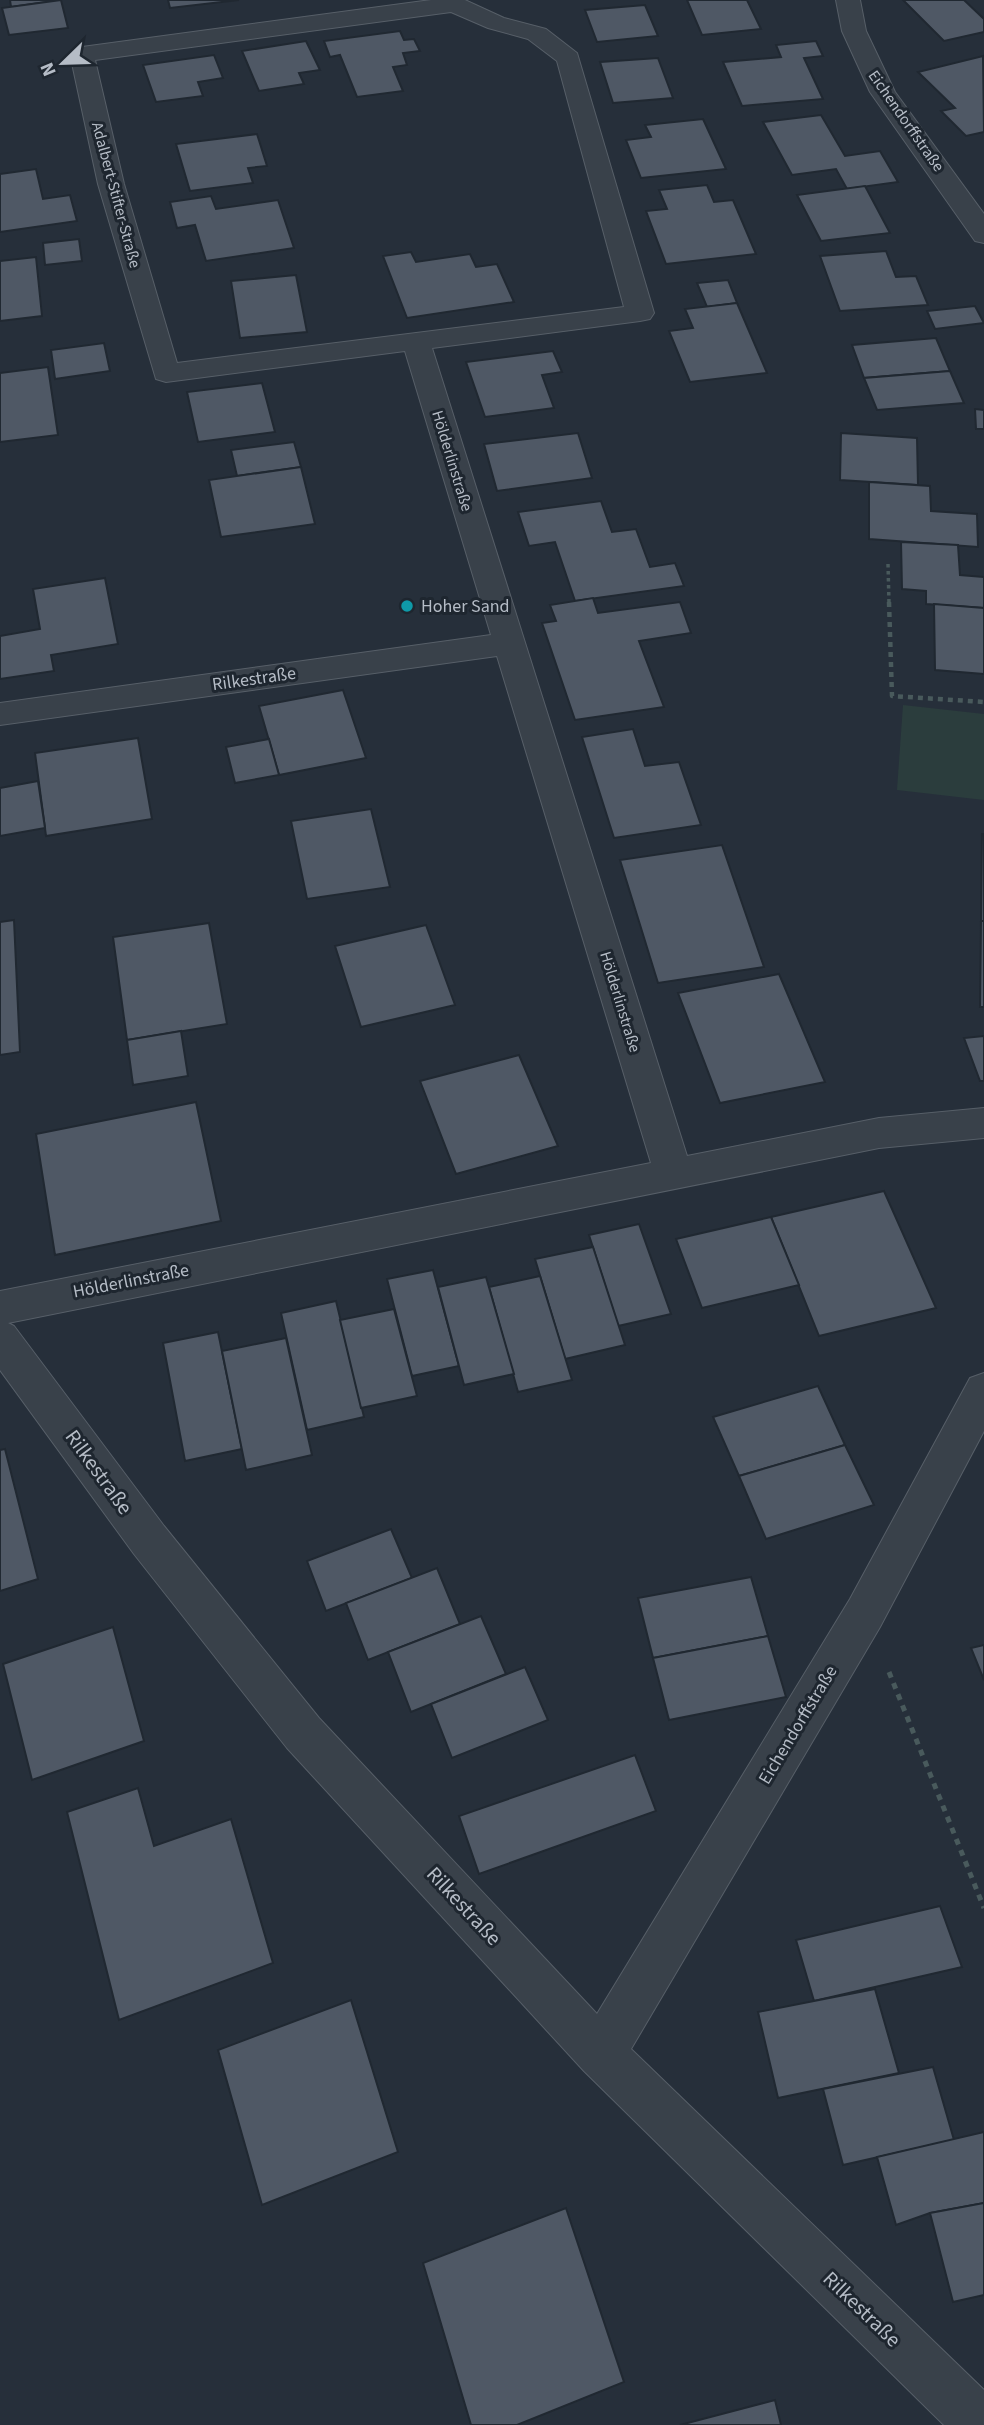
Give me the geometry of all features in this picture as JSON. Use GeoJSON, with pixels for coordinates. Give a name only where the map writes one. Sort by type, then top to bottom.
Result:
{"type":"FeatureCollection","features":[{"type":"Feature","properties":{"kind":"street","name":"Eichendorffstraße"},"geometry":{"type":"LineString","coordinates":[[848,0],[854,40],[874,78],[984,235]]}},
{"type":"Feature","properties":{"kind":"street","name":"Adalbert-Stifter-Straße"},"geometry":{"type":"LineString","coordinates":[[416,342],[166,373],[111,184],[82,54],[454,2]]}},
{"type":"Feature","properties":{"kind":"street"},"geometry":{"type":"LineString","coordinates":[[416,342],[640,313],[568,58],[537,34],[496,23],[454,2]]}},
{"type":"Feature","properties":{"kind":"street","name":"Hölderlinstraße"},"geometry":{"type":"LineString","coordinates":[[416,342],[673,1174]]}},
{"type":"Feature","properties":{"kind":"street","name":"Rilkestraße"},"geometry":{"type":"LineString","coordinates":[[0,714],[509,643]]}},
{"type":"Feature","properties":{"kind":"street","name":"Hölderlinstraße"},"geometry":{"type":"LineString","coordinates":[[0,1307],[879,1133],[984,1123]]}},
{"type":"Feature","properties":{"kind":"street","name":"Rilkestraße"},"geometry":{"type":"LineString","coordinates":[[0,1338],[149,1541],[303,1733],[601,2054],[982,2425]]}},
{"type":"Feature","properties":{"kind":"street","name":"Eichendorffstraße"},"geometry":{"type":"LineString","coordinates":[[601,2054],[865,1613],[984,1391]]}},
{"type":"Feature","properties":{"kind":"path"},"geometry":{"type":"LineString","coordinates":[[888,564],[892,696],[984,702]]}},
{"type":"Feature","properties":{"kind":"path"},"geometry":{"type":"LineString","coordinates":[[865,1613],[984,1908]]}},
{"type":"Feature","properties":{"kind":"shaded area"},"geometry":{"type":"Polygon","coordinates":[[[903,705],[984,714],[984,800],[897,790],[903,705]]]}},
{"type":"Feature","properties":{"kind":"building"},"geometry":{"type":"Polygon","coordinates":[[[10,0],[61,0],[11,7],[10,0]]]}},
{"type":"Feature","properties":{"kind":"building"},"geometry":{"type":"Polygon","coordinates":[[[61,0],[68,28],[9,35],[2,8],[61,0]]]}},
{"type":"Feature","properties":{"kind":"building"},"geometry":{"type":"Polygon","coordinates":[[[168,0],[239,0],[170,8],[168,0]]]}},
{"type":"Feature","properties":{"kind":"building"},"geometry":{"type":"Polygon","coordinates":[[[687,0],[747,0],[761,29],[702,35],[687,0]]]}},
{"type":"Feature","properties":{"kind":"building"},"geometry":{"type":"Polygon","coordinates":[[[903,0],[964,0],[984,19],[984,32],[944,41],[903,0]]]}},
{"type":"Feature","properties":{"kind":"building"},"geometry":{"type":"Polygon","coordinates":[[[645,5],[658,36],[597,42],[585,10],[645,5]]]}},
{"type":"Feature","properties":{"kind":"building"},"geometry":{"type":"Polygon","coordinates":[[[400,31],[404,40],[414,39],[420,51],[403,53],[407,65],[393,67],[403,91],[357,97],[340,55],[330,57],[324,41],[400,31]]]}},
{"type":"Feature","properties":{"kind":"building"},"geometry":{"type":"Polygon","coordinates":[[[306,41],[320,70],[299,73],[304,84],[259,91],[242,51],[306,41]]]}},
{"type":"Feature","properties":{"kind":"building"},"geometry":{"type":"Polygon","coordinates":[[[816,41],[823,56],[804,58],[823,99],[742,106],[723,62],[781,57],[776,45],[816,41]]]}},
{"type":"Feature","properties":{"kind":"building"},"geometry":{"type":"Polygon","coordinates":[[[214,55],[223,78],[198,82],[203,96],[156,102],[143,65],[214,55]]]}},
{"type":"Feature","properties":{"kind":"building"},"geometry":{"type":"Polygon","coordinates":[[[983,56],[984,132],[966,136],[941,111],[955,108],[918,72],[983,56]]]}},
{"type":"Feature","properties":{"kind":"building"},"geometry":{"type":"Polygon","coordinates":[[[658,58],[673,98],[613,103],[600,62],[658,58]]]}},
{"type":"Feature","properties":{"kind":"building"},"geometry":{"type":"Polygon","coordinates":[[[821,115],[845,156],[880,151],[898,182],[847,189],[836,169],[792,175],[763,122],[821,115]]]}},
{"type":"Feature","properties":{"kind":"building"},"geometry":{"type":"Polygon","coordinates":[[[703,119],[726,169],[641,178],[626,140],[651,137],[645,125],[703,119]]]}},
{"type":"Feature","properties":{"kind":"building"},"geometry":{"type":"Polygon","coordinates":[[[257,134],[267,166],[248,168],[253,183],[190,191],[176,144],[257,134]]]}},
{"type":"Feature","properties":{"kind":"building"},"geometry":{"type":"Polygon","coordinates":[[[36,169],[43,199],[70,195],[77,221],[0,232],[0,174],[36,169]]]}},
{"type":"Feature","properties":{"kind":"building"},"geometry":{"type":"Polygon","coordinates":[[[707,185],[714,202],[733,200],[756,254],[666,264],[646,211],[667,209],[659,190],[707,185]]]}},
{"type":"Feature","properties":{"kind":"building"},"geometry":{"type":"Polygon","coordinates":[[[865,186],[890,233],[821,241],[797,195],[865,186]]]}},
{"type":"Feature","properties":{"kind":"building"},"geometry":{"type":"Polygon","coordinates":[[[211,196],[216,209],[278,200],[294,248],[206,261],[195,225],[177,228],[170,202],[211,196]]]}},
{"type":"Feature","properties":{"kind":"building"},"geometry":{"type":"Polygon","coordinates":[[[79,239],[82,261],[45,265],[43,243],[79,239]]]}},
{"type":"Feature","properties":{"kind":"building"},"geometry":{"type":"Polygon","coordinates":[[[886,251],[896,277],[916,276],[928,305],[840,311],[820,256],[886,251]]]}},
{"type":"Feature","properties":{"kind":"building"},"geometry":{"type":"Polygon","coordinates":[[[411,252],[416,262],[470,254],[476,267],[497,264],[514,302],[407,318],[383,256],[411,252]]]}},
{"type":"Feature","properties":{"kind":"building"},"geometry":{"type":"Polygon","coordinates":[[[36,257],[42,316],[0,321],[0,261],[36,257]]]}},
{"type":"Feature","properties":{"kind":"building"},"geometry":{"type":"Polygon","coordinates":[[[296,275],[307,332],[240,338],[231,281],[296,275]]]}},
{"type":"Feature","properties":{"kind":"building"},"geometry":{"type":"Polygon","coordinates":[[[728,280],[737,303],[707,307],[697,283],[728,280]]]}},
{"type":"Feature","properties":{"kind":"building"},"geometry":{"type":"Polygon","coordinates":[[[737,303],[767,373],[690,382],[669,331],[693,328],[685,309],[737,303]]]}},
{"type":"Feature","properties":{"kind":"building"},"geometry":{"type":"Polygon","coordinates":[[[975,306],[984,323],[935,329],[927,311],[975,306]]]}},
{"type":"Feature","properties":{"kind":"building"},"geometry":{"type":"Polygon","coordinates":[[[936,338],[950,371],[864,378],[852,345],[936,338]]]}},
{"type":"Feature","properties":{"kind":"building"},"geometry":{"type":"Polygon","coordinates":[[[104,343],[110,371],[55,379],[51,350],[104,343]]]}},
{"type":"Feature","properties":{"kind":"building"},"geometry":{"type":"Polygon","coordinates":[[[553,351],[562,372],[542,375],[554,408],[485,417],[466,362],[553,351]]]}},
{"type":"Feature","properties":{"kind":"building"},"geometry":{"type":"Polygon","coordinates":[[[48,367],[58,435],[0,442],[0,373],[48,367]]]}},
{"type":"Feature","properties":{"kind":"building"},"geometry":{"type":"Polygon","coordinates":[[[950,371],[964,403],[877,410],[864,378],[950,371]]]}},
{"type":"Feature","properties":{"kind":"building"},"geometry":{"type":"Polygon","coordinates":[[[262,383],[275,432],[198,442],[187,392],[262,383]]]}},
{"type":"Feature","properties":{"kind":"building"},"geometry":{"type":"Polygon","coordinates":[[[975,409],[984,410],[984,429],[976,429],[975,409]]]}},
{"type":"Feature","properties":{"kind":"building"},"geometry":{"type":"Polygon","coordinates":[[[578,433],[592,478],[497,491],[484,444],[578,433]]]}},
{"type":"Feature","properties":{"kind":"building"},"geometry":{"type":"Polygon","coordinates":[[[841,433],[917,438],[918,485],[840,480],[841,433]]]}},
{"type":"Feature","properties":{"kind":"building"},"geometry":{"type":"Polygon","coordinates":[[[294,442],[301,467],[237,476],[231,450],[294,442]]]}},
{"type":"Feature","properties":{"kind":"building"},"geometry":{"type":"Polygon","coordinates":[[[301,467],[315,524],[221,537],[209,480],[301,467]]]}},
{"type":"Feature","properties":{"kind":"building"},"geometry":{"type":"Polygon","coordinates":[[[869,482],[930,486],[931,511],[977,514],[978,547],[869,539],[869,482]]]}},
{"type":"Feature","properties":{"kind":"building"},"geometry":{"type":"Polygon","coordinates":[[[601,501],[612,532],[636,529],[650,567],[675,563],[684,586],[575,601],[555,542],[529,546],[518,512],[601,501]]]}},
{"type":"Feature","properties":{"kind":"building"},"geometry":{"type":"Polygon","coordinates":[[[901,542],[958,545],[960,575],[984,577],[984,608],[926,604],[926,591],[902,589],[901,542]]]}},
{"type":"Feature","properties":{"kind":"building"},"geometry":{"type":"Polygon","coordinates":[[[105,578],[118,644],[51,655],[54,671],[0,679],[0,636],[40,629],[33,589],[105,578]]]}},
{"type":"Feature","properties":{"kind":"building"},"geometry":{"type":"Polygon","coordinates":[[[593,598],[598,613],[680,602],[691,633],[639,641],[664,707],[575,720],[542,623],[556,621],[550,605],[593,598]]]}},
{"type":"Feature","properties":{"kind":"building"},"geometry":{"type":"Polygon","coordinates":[[[934,604],[984,608],[984,674],[935,670],[934,604]]]}},
{"type":"Feature","properties":{"kind":"building"},"geometry":{"type":"Polygon","coordinates":[[[343,690],[366,758],[279,775],[259,706],[343,690]]]}},
{"type":"Feature","properties":{"kind":"building"},"geometry":{"type":"Polygon","coordinates":[[[633,729],[645,766],[679,762],[701,825],[614,838],[582,737],[633,729]]]}},
{"type":"Feature","properties":{"kind":"building"},"geometry":{"type":"Polygon","coordinates":[[[138,738],[152,819],[46,836],[35,753],[138,738]]]}},
{"type":"Feature","properties":{"kind":"building"},"geometry":{"type":"Polygon","coordinates":[[[269,739],[279,775],[235,783],[226,747],[269,739]]]}},
{"type":"Feature","properties":{"kind":"building"},"geometry":{"type":"Polygon","coordinates":[[[38,781],[45,828],[0,836],[0,788],[38,781]]]}},
{"type":"Feature","properties":{"kind":"building"},"geometry":{"type":"Polygon","coordinates":[[[371,809],[390,887],[307,899],[291,821],[371,809]]]}},
{"type":"Feature","properties":{"kind":"building"},"geometry":{"type":"Polygon","coordinates":[[[984,834],[984,921],[981,921],[984,834]]]}},
{"type":"Feature","properties":{"kind":"building"},"geometry":{"type":"Polygon","coordinates":[[[722,845],[764,967],[658,983],[620,860],[722,845]]]}},
{"type":"Feature","properties":{"kind":"building"},"geometry":{"type":"Polygon","coordinates":[[[14,920],[20,1052],[0,1055],[0,922],[14,920]]]}},
{"type":"Feature","properties":{"kind":"building"},"geometry":{"type":"Polygon","coordinates":[[[981,921],[984,921],[984,1007],[980,1007],[981,921]]]}},
{"type":"Feature","properties":{"kind":"building"},"geometry":{"type":"Polygon","coordinates":[[[209,923],[227,1024],[127,1040],[113,937],[209,923]]]}},
{"type":"Feature","properties":{"kind":"building"},"geometry":{"type":"Polygon","coordinates":[[[426,925],[455,1005],[361,1027],[335,946],[426,925]]]}},
{"type":"Feature","properties":{"kind":"building"},"geometry":{"type":"Polygon","coordinates":[[[779,974],[825,1082],[720,1103],[678,993],[779,974]]]}},
{"type":"Feature","properties":{"kind":"building"},"geometry":{"type":"Polygon","coordinates":[[[181,1031],[188,1076],[133,1085],[127,1040],[181,1031]]]}},
{"type":"Feature","properties":{"kind":"building"},"geometry":{"type":"Polygon","coordinates":[[[984,1036],[984,1081],[980,1081],[964,1038],[984,1036]]]}},
{"type":"Feature","properties":{"kind":"building"},"geometry":{"type":"Polygon","coordinates":[[[519,1055],[558,1146],[456,1174],[420,1081],[519,1055]]]}},
{"type":"Feature","properties":{"kind":"building"},"geometry":{"type":"Polygon","coordinates":[[[196,1102],[221,1221],[55,1255],[36,1134],[196,1102]]]}},
{"type":"Feature","properties":{"kind":"building"},"geometry":{"type":"Polygon","coordinates":[[[884,1191],[936,1308],[819,1336],[771,1217],[884,1191]]]}},
{"type":"Feature","properties":{"kind":"building"},"geometry":{"type":"Polygon","coordinates":[[[771,1217],[799,1285],[702,1308],[676,1239],[771,1217]]]}},
{"type":"Feature","properties":{"kind":"building"},"geometry":{"type":"Polygon","coordinates":[[[639,1224],[671,1314],[618,1326],[589,1235],[639,1224]]]}},
{"type":"Feature","properties":{"kind":"building"},"geometry":{"type":"Polygon","coordinates":[[[593,1247],[625,1345],[565,1359],[535,1259],[593,1247]]]}},
{"type":"Feature","properties":{"kind":"building"},"geometry":{"type":"Polygon","coordinates":[[[433,1270],[459,1366],[412,1376],[387,1279],[433,1270]]]}},
{"type":"Feature","properties":{"kind":"building"},"geometry":{"type":"Polygon","coordinates":[[[540,1276],[572,1380],[518,1392],[489,1287],[540,1276]]]}},
{"type":"Feature","properties":{"kind":"building"},"geometry":{"type":"Polygon","coordinates":[[[486,1277],[514,1374],[464,1385],[438,1287],[486,1277]]]}},
{"type":"Feature","properties":{"kind":"building"},"geometry":{"type":"Polygon","coordinates":[[[336,1301],[364,1417],[307,1430],[281,1313],[336,1301]]]}},
{"type":"Feature","properties":{"kind":"building"},"geometry":{"type":"Polygon","coordinates":[[[394,1309],[417,1396],[361,1408],[340,1320],[394,1309]]]}},
{"type":"Feature","properties":{"kind":"building"},"geometry":{"type":"Polygon","coordinates":[[[218,1332],[242,1449],[185,1461],[163,1343],[218,1332]]]}},
{"type":"Feature","properties":{"kind":"building"},"geometry":{"type":"Polygon","coordinates":[[[286,1338],[312,1455],[246,1470],[222,1351],[286,1338]]]}},
{"type":"Feature","properties":{"kind":"building"},"geometry":{"type":"Polygon","coordinates":[[[818,1386],[845,1445],[739,1476],[713,1417],[818,1386]]]}},
{"type":"Feature","properties":{"kind":"building"},"geometry":{"type":"Polygon","coordinates":[[[845,1445],[874,1505],[766,1539],[739,1476],[845,1445]]]}},
{"type":"Feature","properties":{"kind":"building"},"geometry":{"type":"Polygon","coordinates":[[[5,1449],[38,1579],[0,1591],[0,1450],[5,1449]]]}},
{"type":"Feature","properties":{"kind":"building"},"geometry":{"type":"Polygon","coordinates":[[[391,1529],[412,1578],[326,1611],[307,1561],[391,1529]]]}},
{"type":"Feature","properties":{"kind":"building"},"geometry":{"type":"Polygon","coordinates":[[[437,1568],[460,1624],[368,1660],[346,1603],[437,1568]]]}},
{"type":"Feature","properties":{"kind":"building"},"geometry":{"type":"Polygon","coordinates":[[[751,1577],[768,1636],[653,1658],[638,1598],[751,1577]]]}},
{"type":"Feature","properties":{"kind":"building"},"geometry":{"type":"Polygon","coordinates":[[[481,1616],[506,1674],[411,1712],[388,1652],[481,1616]]]}},
{"type":"Feature","properties":{"kind":"building"},"geometry":{"type":"Polygon","coordinates":[[[113,1627],[144,1741],[32,1780],[3,1664],[113,1627]]]}},
{"type":"Feature","properties":{"kind":"building"},"geometry":{"type":"Polygon","coordinates":[[[768,1636],[786,1697],[669,1720],[653,1658],[768,1636]]]}},
{"type":"Feature","properties":{"kind":"building"},"geometry":{"type":"Polygon","coordinates":[[[984,1645],[984,1680],[971,1648],[984,1645]]]}},
{"type":"Feature","properties":{"kind":"building"},"geometry":{"type":"Polygon","coordinates":[[[525,1667],[548,1720],[452,1758],[431,1704],[525,1667]]]}},
{"type":"Feature","properties":{"kind":"building"},"geometry":{"type":"Polygon","coordinates":[[[635,1755],[656,1811],[479,1874],[459,1816],[635,1755]]]}},
{"type":"Feature","properties":{"kind":"building"},"geometry":{"type":"Polygon","coordinates":[[[138,1788],[154,1846],[231,1819],[273,1963],[119,2020],[67,1812],[138,1788]]]}},
{"type":"Feature","properties":{"kind":"building"},"geometry":{"type":"Polygon","coordinates":[[[940,1906],[962,1967],[814,2001],[796,1940],[940,1906]]]}},
{"type":"Feature","properties":{"kind":"building"},"geometry":{"type":"Polygon","coordinates":[[[875,1989],[899,2073],[778,2098],[758,2012],[875,1989]]]}},
{"type":"Feature","properties":{"kind":"building"},"geometry":{"type":"Polygon","coordinates":[[[351,2000],[398,2152],[262,2205],[218,2050],[351,2000]]]}},
{"type":"Feature","properties":{"kind":"building"},"geometry":{"type":"Polygon","coordinates":[[[933,2067],[954,2140],[843,2165],[823,2089],[933,2067]]]}},
{"type":"Feature","properties":{"kind":"building"},"geometry":{"type":"Polygon","coordinates":[[[984,2132],[984,2203],[930,2213],[896,2225],[877,2157],[984,2132]]]}},
{"type":"Feature","properties":{"kind":"building"},"geometry":{"type":"Polygon","coordinates":[[[984,2203],[984,2295],[953,2302],[930,2213],[984,2203]]]}},
{"type":"Feature","properties":{"kind":"building"},"geometry":{"type":"Polygon","coordinates":[[[566,2208],[624,2382],[517,2425],[471,2425],[423,2263],[566,2208]]]}},
{"type":"Feature","properties":{"kind":"building"},"geometry":{"type":"Polygon","coordinates":[[[775,2400],[781,2425],[680,2425],[775,2400]]]}},
{"type":"Feature","properties":{"kind":"place","name":"Hoher Sand"},"geometry":{"type":"Point","coordinates":[407,606]}}]}
